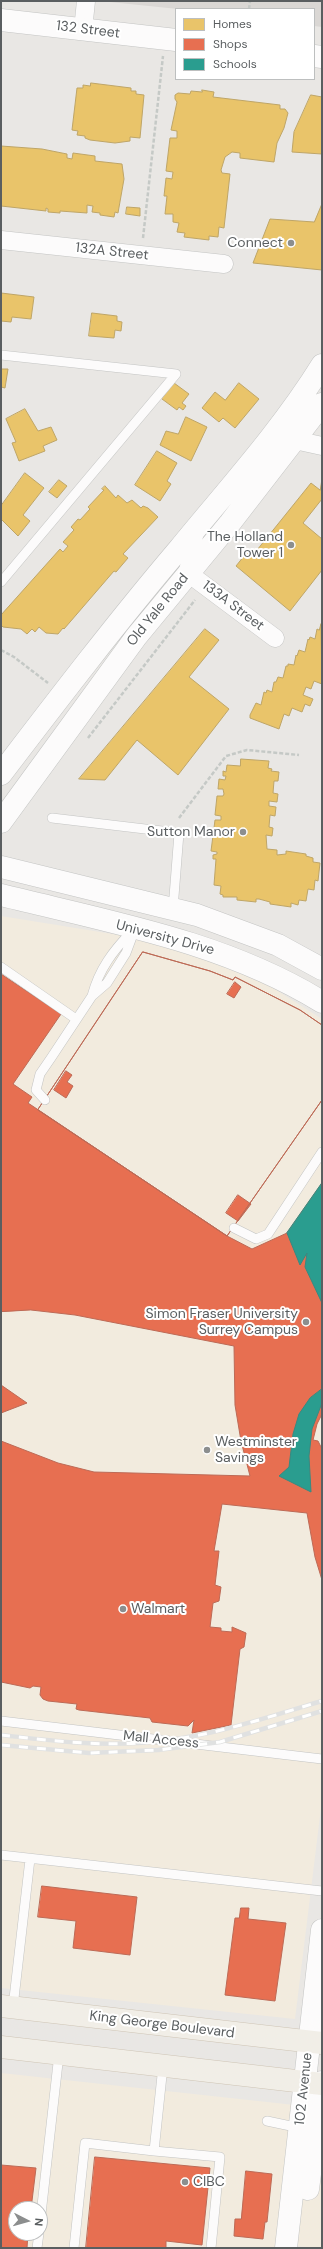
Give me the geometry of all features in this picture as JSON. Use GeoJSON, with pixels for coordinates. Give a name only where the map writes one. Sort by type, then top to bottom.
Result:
{"type":"FeatureCollection","features":[{"type":"Feature","properties":{"kind":"main road","name":"132 Street"},"geometry":{"type":"LineString","coordinates":[[1,20],[83,30],[170,47]]}},
{"type":"Feature","properties":{"kind":"main road","name":"Old Yale Road"},"geometry":{"type":"LineString","coordinates":[[1,774],[61,694],[273,434],[304,393],[322,365]]}},
{"type":"Feature","properties":{"kind":"main road","name":"Old Yale Road"},"geometry":{"type":"LineString","coordinates":[[1,822],[122,655],[322,404]]}},
{"type":"Feature","properties":{"kind":"main road","name":"University Drive"},"geometry":{"type":"LineString","coordinates":[[1,867],[173,909],[228,925],[278,945],[322,969]]}},
{"type":"Feature","properties":{"kind":"main road","name":"University Drive"},"geometry":{"type":"LineString","coordinates":[[1,895],[211,949],[256,966],[322,1002]]}},
{"type":"Feature","properties":{"kind":"main road"},"geometry":{"type":"LineString","coordinates":[[134,929],[172,924],[193,928],[228,925]]}},
{"type":"Feature","properties":{"kind":"main road","name":"102 Avenue"},"geometry":{"type":"LineString","coordinates":[[300,2248],[318,2147],[318,2083],[316,2043],[322,1930]]}},
{"type":"Feature","properties":{"kind":"main road","name":"King George Boulevard"},"geometry":{"type":"LineString","coordinates":[[7,2007],[316,2043]]}},
{"type":"Feature","properties":{"kind":"main road"},"geometry":{"type":"LineString","coordinates":[[1,2047],[318,2083]]}},
{"type":"Feature","properties":{"kind":"main road","name":"102 Avenue"},"geometry":{"type":"LineString","coordinates":[[286,2248],[300,2128],[318,2083]]}},
{"type":"Feature","properties":{"kind":"street"},"geometry":{"type":"LineString","coordinates":[[83,30],[86,1]]}},
{"type":"Feature","properties":{"kind":"street","name":"132A Street"},"geometry":{"type":"LineString","coordinates":[[1,240],[224,264]]}},
{"type":"Feature","properties":{"kind":"street"},"geometry":{"type":"LineString","coordinates":[[273,434],[293,441],[322,446]]}},
{"type":"Feature","properties":{"kind":"street","name":"133A Street"},"geometry":{"type":"LineString","coordinates":[[195,529],[188,573],[275,638]]}},
{"type":"Feature","properties":{"kind":"lane"},"geometry":{"type":"LineString","coordinates":[[1,355],[176,374],[1,582]]}},
{"type":"Feature","properties":{"kind":"lane"},"geometry":{"type":"LineString","coordinates":[[52,818],[180,833],[173,909]]}},
{"type":"Feature","properties":{"kind":"lane"},"geometry":{"type":"LineString","coordinates":[[44,1100],[36,1090],[40,1074],[92,996],[97,977],[117,947],[134,929]]}},
{"type":"Feature","properties":{"kind":"lane"},"geometry":{"type":"LineString","coordinates":[[1,967],[76,1019]]}},
{"type":"Feature","properties":{"kind":"lane"},"geometry":{"type":"LineString","coordinates":[[234,1228],[256,1239],[268,1234],[322,1152]]}},
{"type":"Feature","properties":{"kind":"lane","name":"Mall Access"},"geometry":{"type":"LineString","coordinates":[[1,1721],[322,1759]]}},
{"type":"Feature","properties":{"kind":"lane"},"geometry":{"type":"LineString","coordinates":[[1,1855],[322,1891]]}},
{"type":"Feature","properties":{"kind":"lane"},"geometry":{"type":"LineString","coordinates":[[7,2007],[30,1859]]}},
{"type":"Feature","properties":{"kind":"lane"},"geometry":{"type":"LineString","coordinates":[[43,2201],[60,2054]]}},
{"type":"Feature","properties":{"kind":"lane"},"geometry":{"type":"LineString","coordinates":[[154,2151],[163,2066]]}},
{"type":"Feature","properties":{"kind":"lane"},"geometry":{"type":"LineString","coordinates":[[267,2121],[300,2128]]}},
{"type":"Feature","properties":{"kind":"lane"},"geometry":{"type":"LineString","coordinates":[[74,2248],[86,2144],[220,2157],[211,2248]]}},
{"type":"Feature","properties":{"kind":"path"},"geometry":{"type":"LineString","coordinates":[[141,255],[170,47]]}},
{"type":"Feature","properties":{"kind":"path"},"geometry":{"type":"LineString","coordinates":[[86,741],[205,586]]}},
{"type":"Feature","properties":{"kind":"path"},"geometry":{"type":"LineString","coordinates":[[1,650],[14,657],[61,694]]}},
{"type":"Feature","properties":{"kind":"path"},"geometry":{"type":"LineString","coordinates":[[179,818],[226,756],[247,750],[299,755]]}},
{"type":"Feature","properties":{"kind":"shaded area"},"geometry":{"type":"Polygon","coordinates":[[[100,1],[322,1],[322,27],[315,26],[315,8],[175,9],[100,1]]]}},
{"type":"Feature","properties":{"kind":"shaded area"},"geometry":{"type":"Polygon","coordinates":[[[1,916],[125,936],[235,964],[322,1019],[322,1800],[295,2019],[1,1988],[1,916]]]}},
{"type":"Feature","properties":{"kind":"shaded area"},"geometry":{"type":"Polygon","coordinates":[[[1,2073],[322,2108],[322,2248],[279,2245],[278,2248],[1,2248],[1,2073]]]}},
{"type":"Feature","properties":{"kind":"building: Homes"},"geometry":{"type":"Polygon","coordinates":[[[91,83],[131,88],[131,91],[136,91],[136,94],[144,95],[140,138],[130,137],[130,141],[115,143],[90,140],[85,138],[85,136],[77,135],[78,131],[72,130],[77,88],[83,88],[83,85],[90,86],[91,83]]]}},
{"type":"Feature","properties":{"kind":"building: Homes"},"geometry":{"type":"Polygon","coordinates":[[[202,90],[214,92],[213,97],[280,105],[280,109],[285,109],[288,113],[284,128],[277,143],[274,162],[240,158],[240,153],[232,152],[225,157],[221,170],[222,173],[230,174],[224,228],[219,227],[218,237],[209,236],[209,240],[184,237],[185,233],[177,232],[179,223],[173,222],[173,214],[165,214],[167,196],[164,196],[166,178],[172,179],[173,172],[166,171],[170,138],[177,138],[177,131],[171,130],[177,102],[175,95],[178,93],[190,94],[191,91],[202,92],[202,90]]]}},
{"type":"Feature","properties":{"kind":"building: Homes"},"geometry":{"type":"Polygon","coordinates":[[[311,95],[322,97],[322,154],[292,152],[294,132],[311,95]]]}},
{"type":"Feature","properties":{"kind":"building: Homes"},"geometry":{"type":"Polygon","coordinates":[[[1,146],[42,149],[67,154],[67,158],[72,159],[73,153],[95,156],[95,161],[122,164],[124,179],[118,213],[115,212],[114,217],[100,215],[100,213],[92,212],[93,206],[87,205],[87,213],[60,211],[60,213],[48,212],[48,209],[46,208],[46,211],[1,206],[1,146]]]}},
{"type":"Feature","properties":{"kind":"building: Homes","name":"Connect"},"geometry":{"type":"Polygon","coordinates":[[[322,204],[322,270],[253,263],[270,219],[314,222],[322,204]]]}},
{"type":"Feature","properties":{"kind":"building: Homes"},"geometry":{"type":"Polygon","coordinates":[[[127,207],[140,208],[140,216],[126,214],[127,207]]]}},
{"type":"Feature","properties":{"kind":"building: Homes"},"geometry":{"type":"Polygon","coordinates":[[[1,293],[34,297],[31,319],[12,317],[11,322],[1,321],[1,293]]]}},
{"type":"Feature","properties":{"kind":"building: Homes"},"geometry":{"type":"Polygon","coordinates":[[[92,313],[117,316],[117,321],[122,322],[121,331],[115,330],[114,338],[89,336],[92,313]]]}},
{"type":"Feature","properties":{"kind":"building: Homes"},"geometry":{"type":"Polygon","coordinates":[[[1,369],[8,369],[5,388],[1,387],[1,369]]]}},
{"type":"Feature","properties":{"kind":"building: Homes"},"geometry":{"type":"Polygon","coordinates":[[[174,383],[189,394],[182,403],[186,406],[183,410],[179,407],[177,410],[162,399],[174,383]]]}},
{"type":"Feature","properties":{"kind":"building: Homes"},"geometry":{"type":"Polygon","coordinates":[[[239,383],[259,399],[235,428],[223,418],[219,422],[202,408],[215,392],[225,400],[239,383]]]}},
{"type":"Feature","properties":{"kind":"building: Homes"},"geometry":{"type":"Polygon","coordinates":[[[25,409],[38,431],[51,427],[57,440],[43,446],[45,451],[19,461],[12,443],[16,442],[6,419],[25,409]]]}},
{"type":"Feature","properties":{"kind":"building: Homes"},"geometry":{"type":"Polygon","coordinates":[[[186,417],[207,427],[191,461],[160,445],[166,431],[178,434],[186,417]]]}},
{"type":"Feature","properties":{"kind":"building: Homes"},"geometry":{"type":"Polygon","coordinates":[[[157,451],[177,463],[167,481],[171,484],[160,501],[135,485],[157,451]]]}},
{"type":"Feature","properties":{"kind":"building: Homes"},"geometry":{"type":"Polygon","coordinates":[[[25,473],[44,488],[23,515],[30,521],[18,536],[1,519],[1,506],[25,473]]]}},
{"type":"Feature","properties":{"kind":"building: Homes","name":"The Holland Tower 1"},"geometry":{"type":"Polygon","coordinates":[[[322,479],[322,499],[303,523],[322,539],[322,570],[290,611],[236,566],[248,551],[253,555],[311,483],[320,490],[322,479]]]}},
{"type":"Feature","properties":{"kind":"building: Homes"},"geometry":{"type":"Polygon","coordinates":[[[59,480],[67,486],[57,498],[49,492],[59,480]]]}},
{"type":"Feature","properties":{"kind":"building: Homes"},"geometry":{"type":"Polygon","coordinates":[[[105,486],[116,498],[118,495],[127,503],[132,500],[141,508],[143,506],[148,508],[158,517],[123,554],[128,558],[116,572],[114,571],[58,634],[46,633],[39,627],[35,632],[32,629],[27,634],[21,629],[3,627],[1,625],[1,615],[60,549],[63,552],[68,546],[63,542],[74,530],[71,527],[90,509],[88,507],[104,490],[102,489],[105,486]]]}},
{"type":"Feature","properties":{"kind":"building: Homes"},"geometry":{"type":"Polygon","coordinates":[[[321,624],[322,684],[314,681],[311,689],[306,687],[303,695],[313,699],[310,706],[305,704],[302,712],[292,708],[289,716],[284,714],[279,729],[250,718],[256,703],[261,705],[264,692],[266,693],[267,690],[272,692],[274,682],[276,682],[278,677],[283,678],[286,666],[288,666],[288,664],[294,665],[296,655],[297,656],[299,650],[305,652],[308,639],[309,640],[310,637],[315,639],[317,629],[319,630],[321,624]]]}},
{"type":"Feature","properties":{"kind":"building: Homes"},"geometry":{"type":"Polygon","coordinates":[[[205,629],[219,640],[189,677],[229,709],[178,775],[137,740],[105,780],[79,779],[205,629]]]}},
{"type":"Feature","properties":{"kind":"building: Homes","name":"Sutton Manor"},"geometry":{"type":"Polygon","coordinates":[[[241,759],[269,761],[268,768],[272,769],[271,771],[279,772],[278,781],[274,781],[273,793],[278,794],[277,802],[269,801],[269,806],[276,807],[275,816],[270,815],[269,827],[273,828],[272,836],[266,835],[267,849],[277,850],[277,855],[286,854],[286,851],[306,854],[306,856],[313,858],[313,862],[320,863],[318,881],[315,880],[314,890],[308,889],[306,901],[299,900],[298,905],[291,903],[291,907],[270,904],[270,902],[259,899],[256,899],[256,902],[237,900],[237,897],[223,897],[223,895],[220,894],[221,886],[214,885],[216,859],[213,859],[213,855],[217,854],[217,852],[211,851],[215,820],[221,820],[221,816],[215,815],[217,796],[223,796],[224,794],[223,789],[218,789],[219,779],[225,780],[226,776],[223,776],[223,771],[226,772],[227,765],[240,766],[241,759]]]}},
{"type":"Feature","properties":{"kind":"building: Shops"},"geometry":{"type":"Polygon","coordinates":[[[143,952],[210,971],[233,980],[235,977],[300,1010],[322,1025],[322,1100],[227,1236],[38,1110],[143,952]]]}},
{"type":"Feature","properties":{"kind":"building: Shops"},"geometry":{"type":"Polygon","coordinates":[[[143,952],[210,971],[233,980],[235,977],[300,1010],[322,1025],[322,1100],[227,1236],[38,1110],[143,952]]]}},
{"type":"Feature","properties":{"kind":"building: Shops"},"geometry":{"type":"Polygon","coordinates":[[[1,974],[61,1014],[13,1084],[32,1097],[28,1103],[227,1236],[252,1249],[287,1233],[322,1183],[322,1414],[317,1424],[313,1440],[318,1441],[322,1449],[322,1580],[315,1557],[307,1513],[222,1504],[214,1551],[219,1551],[215,1585],[221,1587],[219,1601],[213,1603],[210,1627],[221,1628],[221,1631],[232,1632],[232,1627],[246,1633],[244,1647],[240,1649],[231,1725],[192,1733],[194,1720],[188,1726],[152,1722],[150,1718],[79,1710],[76,1709],[77,1704],[48,1701],[43,1699],[40,1695],[41,1687],[33,1686],[30,1688],[1,1682],[1,974]]]}},
{"type":"Feature","properties":{"kind":"building: Shops"},"geometry":{"type":"Polygon","coordinates":[[[235,982],[241,987],[234,998],[227,994],[235,982]]]}},
{"type":"Feature","properties":{"kind":"building: Shops"},"geometry":{"type":"Polygon","coordinates":[[[66,1071],[72,1075],[67,1082],[73,1086],[66,1098],[54,1090],[66,1071]]]}},
{"type":"Feature","properties":{"kind":"building: Shops"},"geometry":{"type":"Polygon","coordinates":[[[238,1195],[251,1204],[238,1221],[226,1213],[238,1195]]]}},
{"type":"Feature","properties":{"kind":"building: Shops"},"geometry":{"type":"Polygon","coordinates":[[[31,1310],[75,1315],[234,1346],[235,1405],[241,1441],[250,1476],[94,1472],[58,1463],[1,1441],[1,1413],[27,1403],[1,1385],[1,1312],[31,1310]]]}},
{"type":"Feature","properties":{"kind":"building: Shops"},"geometry":{"type":"Polygon","coordinates":[[[42,1886],[137,1897],[130,1955],[73,1948],[76,1921],[38,1917],[42,1886]]]}},
{"type":"Feature","properties":{"kind":"building: Shops"},"geometry":{"type":"Polygon","coordinates":[[[241,1908],[249,1908],[248,1919],[286,1923],[275,2001],[225,1995],[235,1918],[239,1918],[241,1908]]]}},
{"type":"Feature","properties":{"kind":"building: Shops"},"geometry":{"type":"Polygon","coordinates":[[[95,2157],[210,2168],[202,2245],[166,2241],[166,2248],[86,2248],[95,2157]]]}},
{"type":"Feature","properties":{"kind":"building: Shops"},"geometry":{"type":"Polygon","coordinates":[[[1,2165],[36,2168],[32,2201],[8,2201],[8,2241],[27,2241],[27,2248],[1,2248],[1,2165]]]}},
{"type":"Feature","properties":{"kind":"building: Shops"},"geometry":{"type":"Polygon","coordinates":[[[246,2171],[272,2174],[267,2222],[265,2222],[263,2239],[234,2236],[235,2219],[241,2219],[246,2171]]]}},
{"type":"Feature","properties":{"kind":"building: Schools"},"geometry":{"type":"Polygon","coordinates":[[[322,1183],[322,1303],[305,1267],[307,1253],[300,1265],[287,1233],[322,1183]]]}},
{"type":"Feature","properties":{"kind":"building: Schools"},"geometry":{"type":"Polygon","coordinates":[[[322,1389],[322,1403],[312,1429],[309,1456],[311,1492],[279,1476],[289,1467],[293,1434],[299,1414],[310,1398],[322,1389]]]}},
{"type":"Feature","properties":{"kind":"railway"},"geometry":{"type":"LineString","coordinates":[[1,1735],[52,1741],[104,1744],[162,1741],[185,1738],[231,1728],[322,1701]]}},
{"type":"Feature","properties":{"kind":"railway"},"geometry":{"type":"LineString","coordinates":[[1,1745],[89,1753],[158,1750],[220,1742],[322,1711]]}},
{"type":"Feature","properties":{"kind":"place","name":"Connect"},"geometry":{"type":"Point","coordinates":[291,243]}},
{"type":"Feature","properties":{"kind":"place","name":"The Holland Tower 1"},"geometry":{"type":"Point","coordinates":[291,545]}},
{"type":"Feature","properties":{"kind":"place","name":"Sutton Manor"},"geometry":{"type":"Point","coordinates":[243,832]}},
{"type":"Feature","properties":{"kind":"place","name":"Simon Fraser University Surrey Campus"},"geometry":{"type":"Point","coordinates":[306,1322]}},
{"type":"Feature","properties":{"kind":"place","name":"Westminster Savings"},"geometry":{"type":"Point","coordinates":[207,1450]}},
{"type":"Feature","properties":{"kind":"place","name":"Walmart"},"geometry":{"type":"Point","coordinates":[123,1609]}},
{"type":"Feature","properties":{"kind":"place","name":"CIBC"},"geometry":{"type":"Point","coordinates":[185,2182]}}]}
